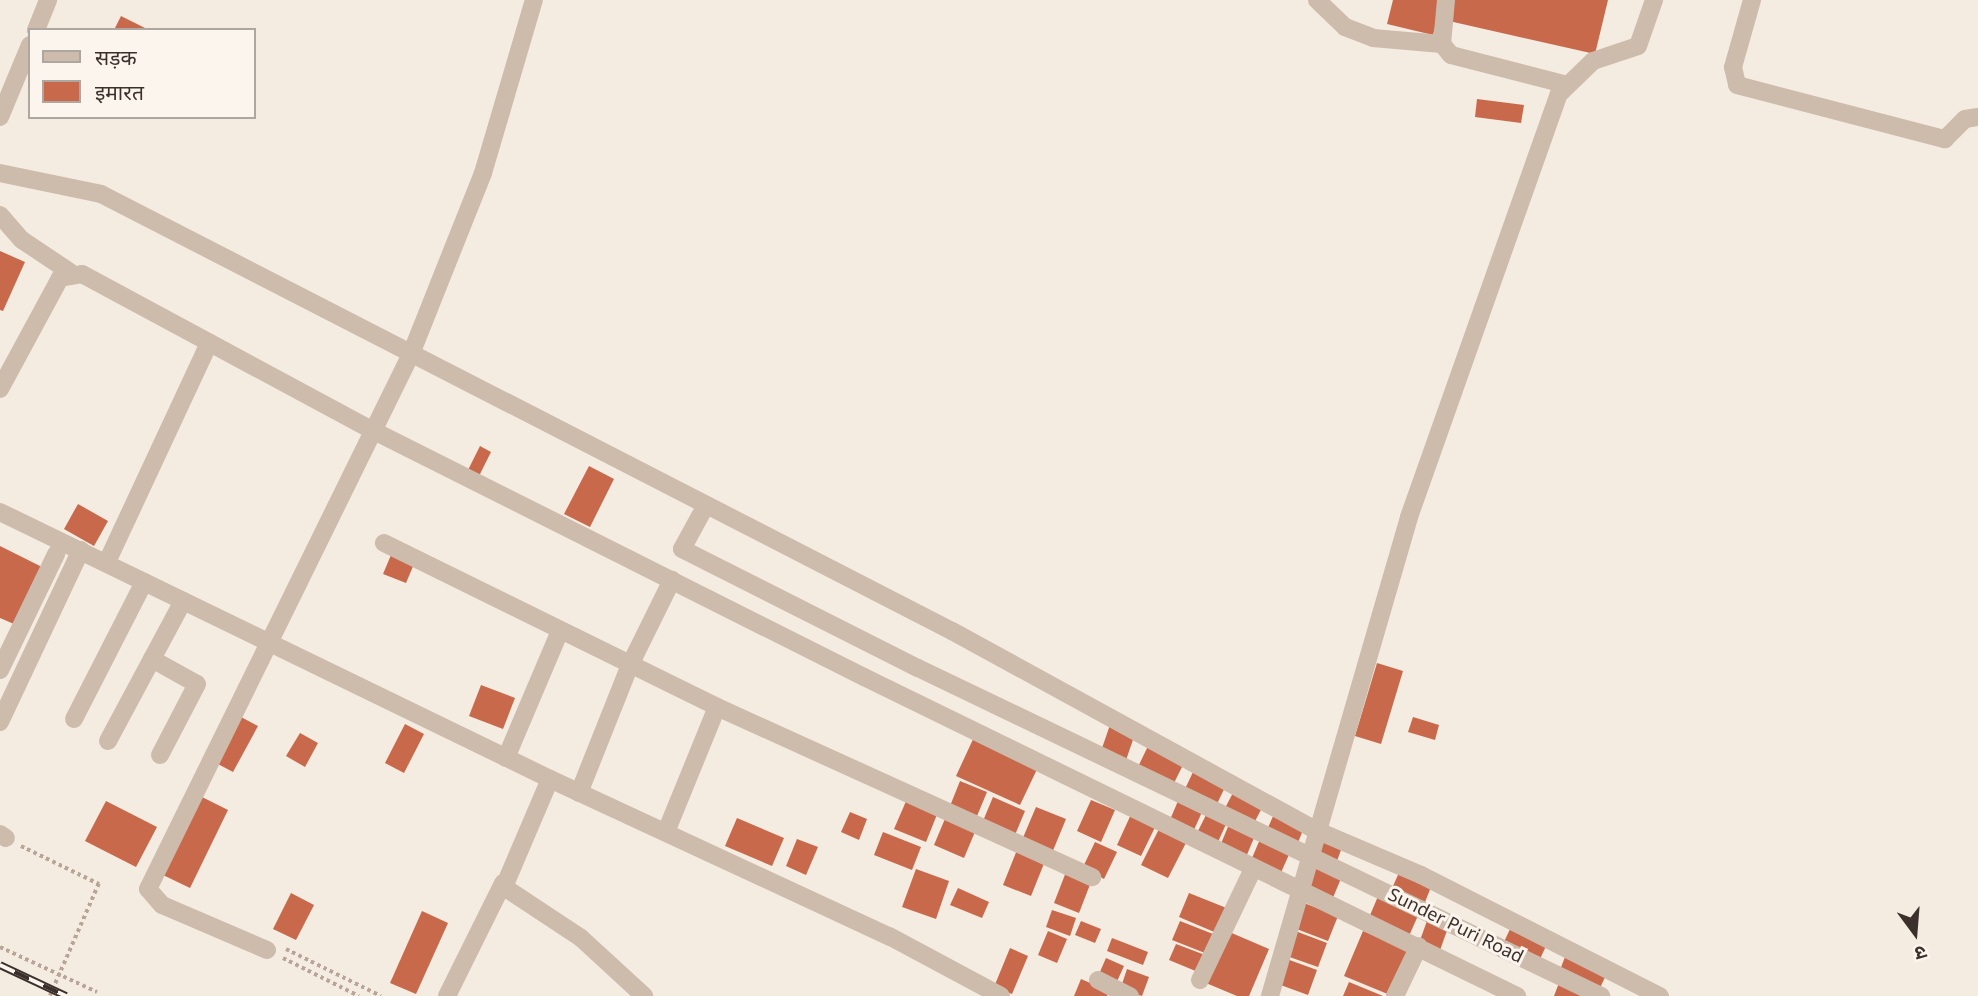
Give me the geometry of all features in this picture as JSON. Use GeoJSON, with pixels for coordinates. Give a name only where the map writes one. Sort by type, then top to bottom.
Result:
{"type":"FeatureCollection","features":[{"type":"Feature","properties":{"kind":"street"},"geometry":{"type":"LineString","coordinates":[[37,28],[48,0]]}},
{"type":"Feature","properties":{"kind":"street"},"geometry":{"type":"LineString","coordinates":[[267,950],[162,905],[148,889],[268,643],[376,432],[411,355],[483,173],[534,0]]}},
{"type":"Feature","properties":{"kind":"street"},"geometry":{"type":"LineString","coordinates":[[1317,0],[1345,27],[1373,38],[1442,44],[1463,61],[1564,84]]}},
{"type":"Feature","properties":{"kind":"street"},"geometry":{"type":"LineString","coordinates":[[1442,44],[1446,0]]}},
{"type":"Feature","properties":{"kind":"street"},"geometry":{"type":"LineString","coordinates":[[1269,996],[1298,889],[1318,831],[1409,517],[1564,84],[1593,61],[1638,46],[1654,0]]}},
{"type":"Feature","properties":{"kind":"street"},"geometry":{"type":"LineString","coordinates":[[1752,0],[1732,67],[1737,85],[1945,139],[1965,119],[1978,117]]}},
{"type":"Feature","properties":{"kind":"street"},"geometry":{"type":"LineString","coordinates":[[0,117],[28,50]]}},
{"type":"Feature","properties":{"kind":"street"},"geometry":{"type":"LineString","coordinates":[[0,173],[101,194],[952,631],[1318,831],[1422,874],[1660,996]]}},
{"type":"Feature","properties":{"kind":"street"},"geometry":{"type":"LineString","coordinates":[[0,215],[22,240],[70,272],[82,274],[376,432],[1253,869],[1419,946],[1517,996]]}},
{"type":"Feature","properties":{"kind":"street"},"geometry":{"type":"LineString","coordinates":[[0,389],[60,278],[70,272]]}},
{"type":"Feature","properties":{"kind":"street"},"geometry":{"type":"LineString","coordinates":[[107,562],[209,343]]}},
{"type":"Feature","properties":{"kind":"street"},"geometry":{"type":"LineString","coordinates":[[579,793],[630,665],[682,549],[706,505]]}},
{"type":"Feature","properties":{"kind":"street"},"geometry":{"type":"LineString","coordinates":[[0,512],[579,793],[890,936],[1001,996]]}},
{"type":"Feature","properties":{"kind":"street"},"geometry":{"type":"LineString","coordinates":[[384,544],[717,708],[1092,877]]}},
{"type":"Feature","properties":{"kind":"street","name":"Sunder Puri Road"},"geometry":{"type":"LineString","coordinates":[[682,549],[918,668],[1601,996]]}},
{"type":"Feature","properties":{"kind":"street"},"geometry":{"type":"LineString","coordinates":[[0,722],[81,550]]}},
{"type":"Feature","properties":{"kind":"street"},"geometry":{"type":"LineString","coordinates":[[0,670],[56,554]]}},
{"type":"Feature","properties":{"kind":"street"},"geometry":{"type":"LineString","coordinates":[[74,719],[144,582]]}},
{"type":"Feature","properties":{"kind":"street"},"geometry":{"type":"LineString","coordinates":[[108,741],[183,601]]}},
{"type":"Feature","properties":{"kind":"street"},"geometry":{"type":"LineString","coordinates":[[506,758],[560,631]]}},
{"type":"Feature","properties":{"kind":"street"},"geometry":{"type":"LineString","coordinates":[[152,659],[197,684],[160,755]]}},
{"type":"Feature","properties":{"kind":"street"},"geometry":{"type":"LineString","coordinates":[[666,832],[717,708]]}},
{"type":"Feature","properties":{"kind":"street"},"geometry":{"type":"LineString","coordinates":[[447,996],[503,883],[550,779]]}},
{"type":"Feature","properties":{"kind":"street"},"geometry":{"type":"LineString","coordinates":[[1200,980],[1253,869]]}},
{"type":"Feature","properties":{"kind":"street"},"geometry":{"type":"LineString","coordinates":[[503,883],[581,938],[644,996]]}},
{"type":"Feature","properties":{"kind":"street"},"geometry":{"type":"LineString","coordinates":[[1395,996],[1419,946]]}},
{"type":"Feature","properties":{"kind":"street"},"geometry":{"type":"LineString","coordinates":[[1098,980],[1130,996]]}},
{"type":"Feature","properties":{"kind":"path"},"geometry":{"type":"LineString","coordinates":[[3,836],[99,884],[50,996]]}},
{"type":"Feature","properties":{"kind":"path"},"geometry":{"type":"LineString","coordinates":[[359,996],[267,950],[272,942],[381,996]]}},
{"type":"Feature","properties":{"kind":"path"},"geometry":{"type":"LineString","coordinates":[[0,947],[97,992]]}},
{"type":"Feature","properties":{"kind":"building"},"geometry":{"type":"Polygon","coordinates":[[[1393,0],[1442,0],[1433,35],[1387,24],[1393,0]]]}},
{"type":"Feature","properties":{"kind":"building"},"geometry":{"type":"Polygon","coordinates":[[[1454,0],[1608,0],[1595,54],[1449,21],[1454,0]]]}},
{"type":"Feature","properties":{"kind":"building"},"geometry":{"type":"Polygon","coordinates":[[[121,16],[145,28],[115,28],[121,16]]]}},
{"type":"Feature","properties":{"kind":"building"},"geometry":{"type":"Polygon","coordinates":[[[1477,99],[1524,105],[1521,123],[1475,117],[1477,99]]]}},
{"type":"Feature","properties":{"kind":"building"},"geometry":{"type":"Polygon","coordinates":[[[0,251],[25,262],[3,311],[0,310],[0,251]]]}},
{"type":"Feature","properties":{"kind":"building"},"geometry":{"type":"Polygon","coordinates":[[[480,446],[491,452],[479,476],[468,470],[480,446]]]}},
{"type":"Feature","properties":{"kind":"building"},"geometry":{"type":"Polygon","coordinates":[[[589,466],[614,479],[590,527],[564,514],[589,466]]]}},
{"type":"Feature","properties":{"kind":"building"},"geometry":{"type":"Polygon","coordinates":[[[78,504],[108,521],[94,546],[64,529],[78,504]]]}},
{"type":"Feature","properties":{"kind":"building"},"geometry":{"type":"Polygon","coordinates":[[[0,546],[42,567],[14,624],[0,618],[0,546]]]}},
{"type":"Feature","properties":{"kind":"building"},"geometry":{"type":"Polygon","coordinates":[[[391,555],[414,564],[406,583],[383,574],[391,555]]]}},
{"type":"Feature","properties":{"kind":"building"},"geometry":{"type":"Polygon","coordinates":[[[1377,663],[1403,671],[1381,744],[1355,736],[1377,663]]]}},
{"type":"Feature","properties":{"kind":"building"},"geometry":{"type":"Polygon","coordinates":[[[481,685],[515,698],[503,729],[469,716],[481,685]]]}},
{"type":"Feature","properties":{"kind":"building"},"geometry":{"type":"Polygon","coordinates":[[[241,717],[258,726],[233,772],[216,763],[241,717]]]}},
{"type":"Feature","properties":{"kind":"building"},"geometry":{"type":"Polygon","coordinates":[[[1413,717],[1439,725],[1435,740],[1408,732],[1413,717]]]}},
{"type":"Feature","properties":{"kind":"building"},"geometry":{"type":"Polygon","coordinates":[[[405,724],[424,734],[404,773],[385,763],[405,724]]]}},
{"type":"Feature","properties":{"kind":"building"},"geometry":{"type":"Polygon","coordinates":[[[1110,725],[1135,734],[1126,760],[1101,751],[1110,725]]]}},
{"type":"Feature","properties":{"kind":"building"},"geometry":{"type":"Polygon","coordinates":[[[300,733],[318,743],[305,767],[286,756],[300,733]]]}},
{"type":"Feature","properties":{"kind":"building"},"geometry":{"type":"Polygon","coordinates":[[[975,735],[1039,765],[1020,805],[956,776],[975,735]]]}},
{"type":"Feature","properties":{"kind":"building"},"geometry":{"type":"Polygon","coordinates":[[[1149,744],[1185,761],[1172,787],[1137,769],[1149,744]]]}},
{"type":"Feature","properties":{"kind":"building"},"geometry":{"type":"Polygon","coordinates":[[[1194,770],[1226,785],[1216,806],[1184,791],[1194,770]]]}},
{"type":"Feature","properties":{"kind":"building"},"geometry":{"type":"Polygon","coordinates":[[[960,781],[987,792],[977,816],[950,806],[960,781]]]}},
{"type":"Feature","properties":{"kind":"building"},"geometry":{"type":"Polygon","coordinates":[[[1235,789],[1264,804],[1253,825],[1224,810],[1235,789]]]}},
{"type":"Feature","properties":{"kind":"building"},"geometry":{"type":"Polygon","coordinates":[[[202,797],[228,810],[190,888],[163,875],[202,797]]]}},
{"type":"Feature","properties":{"kind":"building"},"geometry":{"type":"Polygon","coordinates":[[[993,797],[1025,811],[1015,835],[983,821],[993,797]]]}},
{"type":"Feature","properties":{"kind":"building"},"geometry":{"type":"Polygon","coordinates":[[[907,799],[938,812],[926,842],[894,829],[907,799]]]}},
{"type":"Feature","properties":{"kind":"building"},"geometry":{"type":"Polygon","coordinates":[[[1091,800],[1115,810],[1101,842],[1077,831],[1091,800]]]}},
{"type":"Feature","properties":{"kind":"building"},"geometry":{"type":"Polygon","coordinates":[[[106,801],[157,827],[136,867],[85,841],[106,801]]]}},
{"type":"Feature","properties":{"kind":"building"},"geometry":{"type":"Polygon","coordinates":[[[1178,801],[1202,812],[1193,832],[1169,822],[1178,801]]]}},
{"type":"Feature","properties":{"kind":"building"},"geometry":{"type":"Polygon","coordinates":[[[1036,807],[1066,819],[1052,853],[1022,840],[1036,807]]]}},
{"type":"Feature","properties":{"kind":"building"},"geometry":{"type":"Polygon","coordinates":[[[1133,810],[1158,821],[1141,856],[1117,845],[1133,810]]]}},
{"type":"Feature","properties":{"kind":"building"},"geometry":{"type":"Polygon","coordinates":[[[850,812],[867,819],[859,840],[841,832],[850,812]]]}},
{"type":"Feature","properties":{"kind":"building"},"geometry":{"type":"Polygon","coordinates":[[[1275,812],[1305,825],[1297,845],[1266,832],[1275,812]]]}},
{"type":"Feature","properties":{"kind":"building"},"geometry":{"type":"Polygon","coordinates":[[[1207,813],[1227,822],[1217,844],[1196,835],[1207,813]]]}},
{"type":"Feature","properties":{"kind":"building"},"geometry":{"type":"Polygon","coordinates":[[[947,814],[977,827],[964,858],[934,845],[947,814]]]}},
{"type":"Feature","properties":{"kind":"building"},"geometry":{"type":"Polygon","coordinates":[[[737,818],[784,838],[772,866],[725,846],[737,818]]]}},
{"type":"Feature","properties":{"kind":"building"},"geometry":{"type":"Polygon","coordinates":[[[1230,822],[1256,833],[1246,857],[1220,846],[1230,822]]]}},
{"type":"Feature","properties":{"kind":"building"},"geometry":{"type":"Polygon","coordinates":[[[1162,823],[1189,837],[1168,878],[1141,865],[1162,823]]]}},
{"type":"Feature","properties":{"kind":"building"},"geometry":{"type":"Polygon","coordinates":[[[883,832],[921,847],[912,870],[874,855],[883,832]]]}},
{"type":"Feature","properties":{"kind":"building"},"geometry":{"type":"Polygon","coordinates":[[[1261,837],[1291,850],[1279,877],[1249,865],[1261,837]]]}},
{"type":"Feature","properties":{"kind":"building"},"geometry":{"type":"Polygon","coordinates":[[[797,839],[818,847],[806,875],[786,866],[797,839]]]}},
{"type":"Feature","properties":{"kind":"building"},"geometry":{"type":"Polygon","coordinates":[[[1323,840],[1342,847],[1337,861],[1316,853],[1323,840]]]}},
{"type":"Feature","properties":{"kind":"building"},"geometry":{"type":"Polygon","coordinates":[[[1095,842],[1117,852],[1104,879],[1083,867],[1095,842]]]}},
{"type":"Feature","properties":{"kind":"building"},"geometry":{"type":"Polygon","coordinates":[[[1019,845],[1047,856],[1031,896],[1003,885],[1019,845]]]}},
{"type":"Feature","properties":{"kind":"building"},"geometry":{"type":"Polygon","coordinates":[[[1313,864],[1342,876],[1332,900],[1303,888],[1313,864]]]}},
{"type":"Feature","properties":{"kind":"building"},"geometry":{"type":"Polygon","coordinates":[[[1401,868],[1433,882],[1423,907],[1390,893],[1401,868]]]}},
{"type":"Feature","properties":{"kind":"building"},"geometry":{"type":"Polygon","coordinates":[[[916,869],[949,881],[936,919],[902,907],[916,869]]]}},
{"type":"Feature","properties":{"kind":"building"},"geometry":{"type":"Polygon","coordinates":[[[1066,872],[1091,882],[1079,913],[1054,903],[1066,872]]]}},
{"type":"Feature","properties":{"kind":"building"},"geometry":{"type":"Polygon","coordinates":[[[958,888],[989,902],[982,918],[950,905],[958,888]]]}},
{"type":"Feature","properties":{"kind":"building"},"geometry":{"type":"Polygon","coordinates":[[[291,893],[314,905],[296,940],[273,929],[291,893]]]}},
{"type":"Feature","properties":{"kind":"building"},"geometry":{"type":"Polygon","coordinates":[[[1189,893],[1229,909],[1219,934],[1179,917],[1189,893]]]}},
{"type":"Feature","properties":{"kind":"building"},"geometry":{"type":"Polygon","coordinates":[[[1379,894],[1420,911],[1409,936],[1368,920],[1379,894]]]}},
{"type":"Feature","properties":{"kind":"building"},"geometry":{"type":"Polygon","coordinates":[[[1304,903],[1338,916],[1328,941],[1294,928],[1304,903]]]}},
{"type":"Feature","properties":{"kind":"building"},"geometry":{"type":"Polygon","coordinates":[[[1052,910],[1076,918],[1070,936],[1046,927],[1052,910]]]}},
{"type":"Feature","properties":{"kind":"building"},"geometry":{"type":"Polygon","coordinates":[[[422,911],[448,923],[416,994],[390,983],[422,911]]]}},
{"type":"Feature","properties":{"kind":"building"},"geometry":{"type":"Polygon","coordinates":[[[1428,918],[1449,925],[1439,953],[1418,946],[1428,918]]]}},
{"type":"Feature","properties":{"kind":"building"},"geometry":{"type":"Polygon","coordinates":[[[1081,921],[1101,929],[1095,943],[1075,935],[1081,921]]]}},
{"type":"Feature","properties":{"kind":"building"},"geometry":{"type":"Polygon","coordinates":[[[1180,921],[1218,936],[1210,955],[1172,940],[1180,921]]]}},
{"type":"Feature","properties":{"kind":"building"},"geometry":{"type":"Polygon","coordinates":[[[1511,927],[1547,944],[1539,961],[1503,944],[1511,927]]]}},
{"type":"Feature","properties":{"kind":"building"},"geometry":{"type":"Polygon","coordinates":[[[1290,929],[1327,943],[1318,967],[1281,954],[1290,929]]]}},
{"type":"Feature","properties":{"kind":"building"},"geometry":{"type":"Polygon","coordinates":[[[1048,931],[1067,939],[1057,963],[1038,955],[1048,931]]]}},
{"type":"Feature","properties":{"kind":"building"},"geometry":{"type":"Polygon","coordinates":[[[1227,931],[1269,949],[1249,996],[1237,996],[1206,983],[1227,931]]]}},
{"type":"Feature","properties":{"kind":"building"},"geometry":{"type":"Polygon","coordinates":[[[1363,931],[1409,950],[1390,995],[1344,976],[1363,931]]]}},
{"type":"Feature","properties":{"kind":"building"},"geometry":{"type":"Polygon","coordinates":[[[1112,938],[1148,952],[1143,965],[1107,951],[1112,938]]]}},
{"type":"Feature","properties":{"kind":"building"},"geometry":{"type":"Polygon","coordinates":[[[1176,944],[1205,955],[1198,972],[1169,960],[1176,944]]]}},
{"type":"Feature","properties":{"kind":"building"},"geometry":{"type":"Polygon","coordinates":[[[1010,948],[1028,956],[1012,994],[994,987],[1010,948]]]}},
{"type":"Feature","properties":{"kind":"building"},"geometry":{"type":"Polygon","coordinates":[[[1565,957],[1606,975],[1600,988],[1560,970],[1565,957]]]}},
{"type":"Feature","properties":{"kind":"building"},"geometry":{"type":"Polygon","coordinates":[[[1106,958],[1124,966],[1114,988],[1096,981],[1106,958]]]}},
{"type":"Feature","properties":{"kind":"building"},"geometry":{"type":"Polygon","coordinates":[[[1284,958],[1317,970],[1308,995],[1275,983],[1284,958]]]}},
{"type":"Feature","properties":{"kind":"building"},"geometry":{"type":"Polygon","coordinates":[[[1127,969],[1149,977],[1142,996],[1120,990],[1127,969]]]}},
{"type":"Feature","properties":{"kind":"building"},"geometry":{"type":"Polygon","coordinates":[[[1081,979],[1109,991],[1107,996],[1074,996],[1081,979]]]}},
{"type":"Feature","properties":{"kind":"building"},"geometry":{"type":"Polygon","coordinates":[[[1349,982],[1383,996],[1343,996],[1349,982]]]}},
{"type":"Feature","properties":{"kind":"building"},"geometry":{"type":"Polygon","coordinates":[[[1559,983],[1589,996],[1554,996],[1559,983]]]}},
{"type":"Feature","properties":{"kind":"railway"},"geometry":{"type":"LineString","coordinates":[[0,965],[66,996]]}}]}
